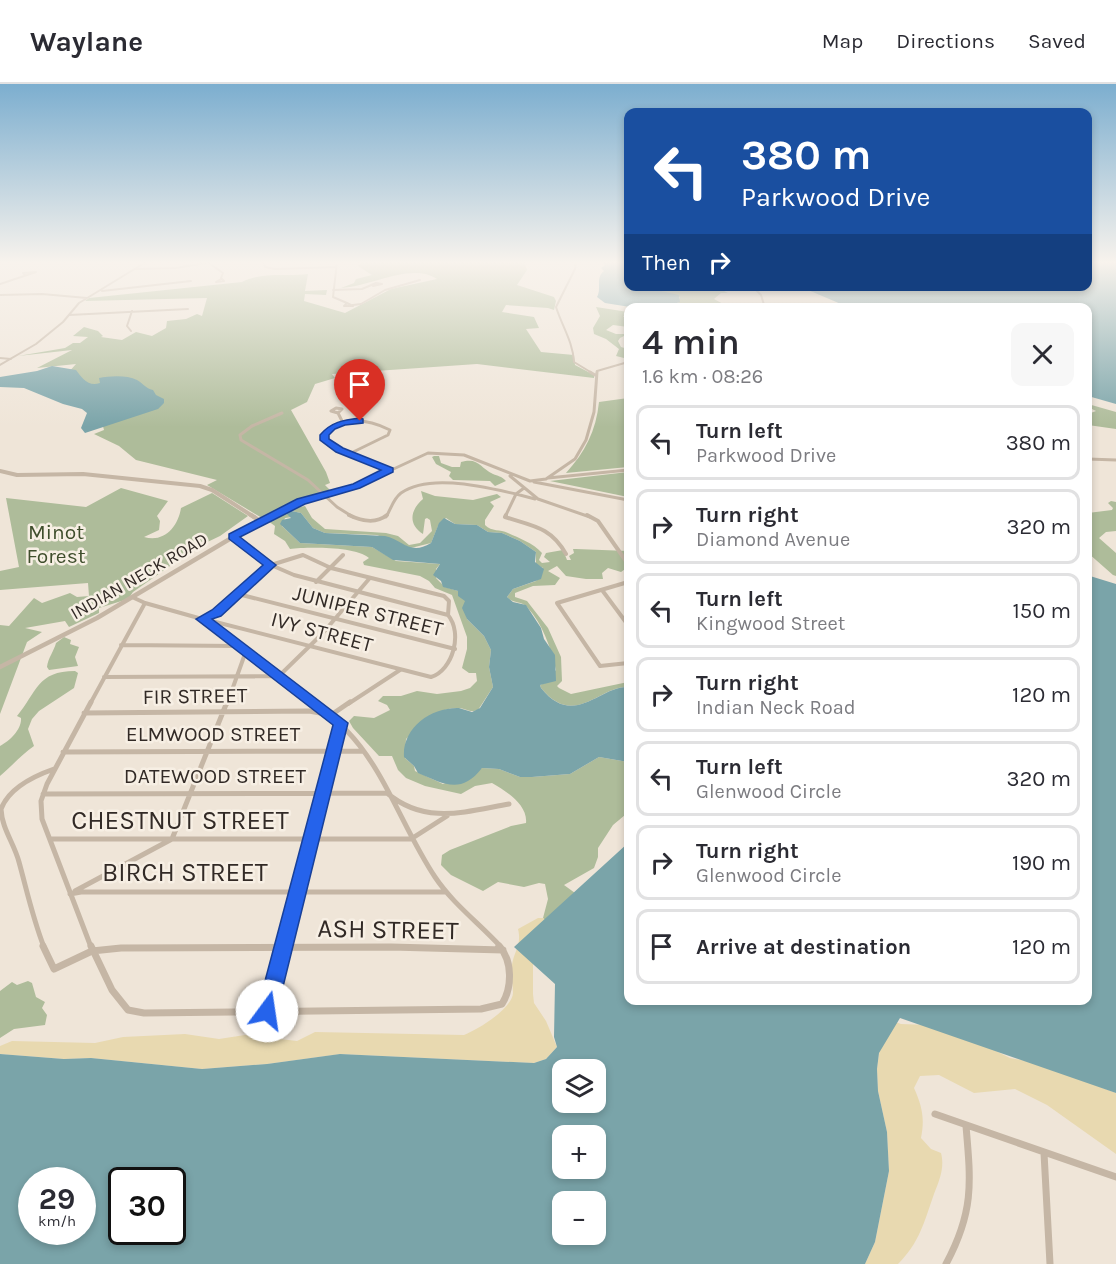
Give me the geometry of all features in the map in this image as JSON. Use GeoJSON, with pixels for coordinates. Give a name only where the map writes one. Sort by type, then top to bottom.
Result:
{"type":"FeatureCollection","features":[{"type":"Feature","properties":{"kind":"street"},"geometry":{"type":"LineString","coordinates":[[0,365],[34,346],[67,317]]}},
{"type":"Feature","properties":{"kind":"street"},"geometry":{"type":"LineString","coordinates":[[130,317],[127,326],[131,331]]}},
{"type":"Feature","properties":{"kind":"street"},"geometry":{"type":"LineString","coordinates":[[559,317],[564,332],[573,345],[574,362],[596,375],[599,370],[624,363]]}},
{"type":"Feature","properties":{"kind":"street"},"geometry":{"type":"LineString","coordinates":[[0,358],[11,359]]}},
{"type":"Feature","properties":{"kind":"street","name":"INDIAN NECK ROAD"},"geometry":{"type":"LineString","coordinates":[[0,668],[97,618],[260,521],[301,502],[357,486],[418,456],[435,453],[464,455],[530,481],[546,479],[575,459],[590,430],[594,412],[596,375]]}},
{"type":"Feature","properties":{"kind":"street"},"geometry":{"type":"LineString","coordinates":[[282,413],[246,430],[241,434],[240,439],[301,476],[335,506],[355,518],[376,520],[387,517],[398,495],[420,485],[468,486],[516,494],[583,513],[596,520],[624,558]]}},
{"type":"Feature","properties":{"kind":"street"},"geometry":{"type":"LineString","coordinates":[[338,413],[343,423]]}},
{"type":"Feature","properties":{"kind":"street"},"geometry":{"type":"LineString","coordinates":[[348,454],[390,432],[371,422],[343,423],[329,429],[324,438],[328,444],[348,454],[390,470]]}},
{"type":"Feature","properties":{"kind":"street"},"geometry":{"type":"LineString","coordinates":[[1092,459],[1116,460]]}},
{"type":"Feature","properties":{"kind":"street"},"geometry":{"type":"LineString","coordinates":[[546,479],[624,470]]}},
{"type":"Feature","properties":{"kind":"street"},"geometry":{"type":"LineString","coordinates":[[0,471],[24,476],[83,474],[202,486],[260,521]]}},
{"type":"Feature","properties":{"kind":"street"},"geometry":{"type":"LineString","coordinates":[[506,472],[538,500]]}},
{"type":"Feature","properties":{"kind":"street"},"geometry":{"type":"LineString","coordinates":[[530,481],[624,499]]}},
{"type":"Feature","properties":{"kind":"street"},"geometry":{"type":"LineString","coordinates":[[524,488],[516,494],[505,517],[550,532],[558,539],[566,554]]}},
{"type":"Feature","properties":{"kind":"street"},"geometry":{"type":"LineString","coordinates":[[233,537],[271,565],[316,582],[448,615],[452,620],[455,649]]}},
{"type":"Feature","properties":{"kind":"street"},"geometry":{"type":"LineString","coordinates":[[145,603],[54,769],[43,794],[40,811],[92,951],[112,990],[130,1011],[496,1007],[505,1001],[509,987],[507,963],[503,950],[445,892],[411,839],[363,751],[331,715],[202,619],[216,613],[271,565],[303,555],[331,568],[444,596],[449,601],[448,615]]}},
{"type":"Feature","properties":{"kind":"street"},"geometry":{"type":"LineString","coordinates":[[316,582],[343,555]]}},
{"type":"Feature","properties":{"kind":"street"},"geometry":{"type":"LineString","coordinates":[[104,677],[279,676],[336,618],[369,579]]}},
{"type":"Feature","properties":{"kind":"street"},"geometry":{"type":"LineString","coordinates":[[624,583],[557,603],[600,666],[624,663]]}},
{"type":"Feature","properties":{"kind":"street"},"geometry":{"type":"LineString","coordinates":[[602,590],[624,620]]}},
{"type":"Feature","properties":{"kind":"street","name":"JUNIPER STREET"},"geometry":{"type":"LineString","coordinates":[[238,594],[455,649]]}},
{"type":"Feature","properties":{"kind":"street","name":"IVY STREET"},"geometry":{"type":"LineString","coordinates":[[132,597],[145,603],[202,619],[434,677],[446,667],[455,649]]}},
{"type":"Feature","properties":{"kind":"street"},"geometry":{"type":"LineString","coordinates":[[121,645],[238,646]]}},
{"type":"Feature","properties":{"kind":"street"},"geometry":{"type":"LineString","coordinates":[[70,894],[172,839],[238,677],[246,651]]}},
{"type":"Feature","properties":{"kind":"street"},"geometry":{"type":"LineString","coordinates":[[331,715],[399,670]]}},
{"type":"Feature","properties":{"kind":"street","name":"FIR STREET"},"geometry":{"type":"LineString","coordinates":[[84,713],[309,711],[331,715]]}},
{"type":"Feature","properties":{"kind":"street"},"geometry":{"type":"LineString","coordinates":[[267,1011],[340,723]]}},
{"type":"Feature","properties":{"kind":"street","name":"ELMWOOD STREET"},"geometry":{"type":"LineString","coordinates":[[63,752],[363,751]]}},
{"type":"Feature","properties":{"kind":"street"},"geometry":{"type":"LineString","coordinates":[[54,769],[22,786],[5,801],[1,809],[2,823],[20,862],[24,886],[50,965],[59,969],[92,951]]}},
{"type":"Feature","properties":{"kind":"street"},"geometry":{"type":"LineString","coordinates":[[387,793],[395,802],[409,809],[447,816],[509,804]]}},
{"type":"Feature","properties":{"kind":"street","name":"DATEWOOD STREET"},"geometry":{"type":"LineString","coordinates":[[43,794],[387,793]]}},
{"type":"Feature","properties":{"kind":"street"},"geometry":{"type":"LineString","coordinates":[[411,839],[447,816]]}},
{"type":"Feature","properties":{"kind":"street","name":"CHESTNUT STREET"},"geometry":{"type":"LineString","coordinates":[[50,839],[411,839]]}},
{"type":"Feature","properties":{"kind":"street","name":"BIRCH STREET"},"geometry":{"type":"LineString","coordinates":[[70,894],[92,892],[445,892]]}},
{"type":"Feature","properties":{"kind":"street","name":"ASH STREET"},"geometry":{"type":"LineString","coordinates":[[92,951],[121,948],[284,947],[503,950]]}},
{"type":"Feature","properties":{"kind":"street"},"geometry":{"type":"LineString","coordinates":[[935,1114],[1116,1177]]}},
{"type":"Feature","properties":{"kind":"street"},"geometry":{"type":"LineString","coordinates":[[946,1264],[963,1234],[969,1213],[970,1177],[966,1126]]}},
{"type":"Feature","properties":{"kind":"street"},"geometry":{"type":"LineString","coordinates":[[1044,1153],[1050,1264]]}},
{"type":"Feature","properties":{"kind":"green space"},"geometry":{"type":"Polygon","coordinates":[[[190,317],[534,317],[539,328],[526,329],[541,352],[574,355],[575,365],[594,375],[594,378],[477,364],[332,374],[335,378],[315,384],[307,402],[291,410],[326,472],[330,483],[325,485],[331,491],[293,503],[262,518],[207,485],[217,480],[136,460],[119,446],[94,434],[104,430],[101,419],[60,382],[76,364],[37,368],[72,350],[18,356],[65,348],[73,343],[80,343],[88,337],[73,336],[84,327],[98,331],[103,336],[101,337],[122,340],[136,332],[152,336],[166,328],[167,321],[190,317]]]}},
{"type":"Feature","properties":{"kind":"green space"},"geometry":{"type":"Polygon","coordinates":[[[599,317],[624,317],[624,326],[613,325],[606,330],[624,334],[618,341],[624,348],[624,358],[616,356],[619,349],[606,339],[594,334],[593,328],[599,317]]]}},
{"type":"Feature","properties":{"kind":"green space"},"geometry":{"type":"Polygon","coordinates":[[[624,399],[624,467],[566,473],[579,457],[588,440],[599,402],[624,399]]]}},
{"type":"Feature","properties":{"kind":"green space"},"geometry":{"type":"Polygon","coordinates":[[[1092,405],[1116,412],[1116,429],[1092,426],[1092,412],[1096,411],[1092,409],[1092,405]]]}},
{"type":"Feature","properties":{"kind":"green space"},"geometry":{"type":"Polygon","coordinates":[[[439,456],[441,463],[452,467],[460,467],[461,462],[476,462],[506,481],[495,486],[490,481],[453,480],[449,476],[451,472],[436,464],[432,457],[439,456]]]}},
{"type":"Feature","properties":{"kind":"green space"},"geometry":{"type":"Polygon","coordinates":[[[624,472],[624,496],[550,481],[624,472]]]}},
{"type":"Feature","properties":{"kind":"green space","name":"Minot Forest"},"geometry":{"type":"Polygon","coordinates":[[[121,488],[168,501],[157,516],[160,521],[159,530],[144,537],[158,538],[169,532],[177,521],[181,508],[212,493],[248,516],[220,536],[197,547],[133,592],[128,599],[99,608],[99,613],[69,627],[65,621],[25,628],[42,632],[27,642],[0,714],[0,625],[9,626],[34,598],[42,603],[70,593],[77,597],[89,596],[88,583],[0,590],[0,571],[19,567],[6,498],[86,507],[121,488]]]}},
{"type":"Feature","properties":{"kind":"green space"},"geometry":{"type":"Polygon","coordinates":[[[421,491],[435,496],[473,500],[497,494],[501,497],[490,502],[494,506],[485,520],[485,525],[534,546],[542,553],[539,560],[542,563],[550,562],[544,557],[546,553],[563,550],[567,560],[571,560],[569,556],[574,553],[573,549],[624,551],[624,570],[621,572],[608,568],[602,573],[603,579],[586,579],[566,576],[557,566],[548,571],[560,578],[555,585],[533,586],[515,593],[515,597],[527,601],[548,628],[561,657],[562,681],[557,686],[559,688],[571,694],[624,683],[624,687],[617,688],[576,705],[565,705],[553,700],[541,688],[540,685],[545,683],[556,670],[549,645],[538,621],[527,607],[507,597],[513,589],[536,581],[543,568],[536,564],[536,552],[520,541],[502,533],[488,532],[477,525],[455,524],[446,518],[438,526],[431,543],[411,548],[377,535],[325,533],[313,528],[301,513],[287,510],[305,506],[312,518],[325,529],[386,533],[398,536],[409,545],[420,543],[432,531],[430,520],[427,518],[423,534],[413,521],[412,516],[416,507],[423,499],[421,491]]]}},
{"type":"Feature","properties":{"kind":"green space"},"geometry":{"type":"Polygon","coordinates":[[[1116,502],[1116,531],[1106,532],[1099,538],[1116,553],[1116,576],[1092,557],[1092,512],[1112,510],[1113,508],[1108,503],[1116,502]]]}},
{"type":"Feature","properties":{"kind":"green space"},"geometry":{"type":"Polygon","coordinates":[[[285,512],[292,517],[285,518],[282,526],[300,543],[372,547],[396,561],[440,564],[436,569],[436,578],[445,587],[458,591],[465,600],[467,619],[484,636],[491,650],[489,667],[493,687],[478,710],[451,708],[443,710],[406,739],[405,758],[414,766],[415,771],[443,784],[482,768],[499,769],[520,777],[532,777],[570,774],[599,757],[624,761],[624,816],[613,825],[598,848],[594,868],[564,885],[575,893],[551,926],[543,918],[548,899],[545,884],[539,883],[524,887],[498,882],[483,891],[451,875],[441,865],[442,855],[450,850],[511,826],[526,823],[524,810],[515,799],[492,783],[475,786],[461,794],[425,786],[406,778],[398,770],[392,756],[379,756],[349,721],[354,716],[374,718],[390,710],[387,705],[378,701],[383,696],[401,696],[417,691],[437,694],[461,691],[470,688],[477,681],[476,673],[469,673],[462,668],[467,649],[467,637],[452,595],[435,588],[420,576],[364,565],[363,562],[369,558],[353,551],[318,548],[290,549],[285,541],[274,534],[275,526],[268,521],[285,512]]]}},
{"type":"Feature","properties":{"kind":"green space"},"geometry":{"type":"Polygon","coordinates":[[[64,637],[71,640],[70,644],[79,647],[75,657],[78,666],[49,670],[47,667],[56,643],[64,637]]]}},
{"type":"Feature","properties":{"kind":"green space"},"geometry":{"type":"Polygon","coordinates":[[[75,671],[78,673],[74,688],[39,711],[32,719],[28,729],[34,746],[0,776],[0,746],[8,741],[17,730],[21,718],[17,716],[39,684],[53,675],[75,671]]]}},
{"type":"Feature","properties":{"kind":"green space"},"geometry":{"type":"Polygon","coordinates":[[[28,981],[32,983],[36,997],[45,1002],[42,1008],[47,1015],[45,1025],[14,1029],[0,1038],[0,991],[12,982],[17,985],[28,981]]]}},
{"type":"Feature","properties":{"kind":"sand"},"geometry":{"type":"Polygon","coordinates":[[[538,918],[543,918],[551,926],[533,957],[534,1003],[546,1021],[557,1047],[546,1059],[534,1063],[341,1054],[267,1064],[202,1069],[91,1058],[64,1059],[0,1054],[0,1046],[12,1041],[95,1043],[123,1037],[185,1034],[219,1039],[245,1035],[297,1041],[315,1032],[464,1035],[477,1029],[507,1006],[513,993],[511,969],[518,944],[518,929],[538,918]]]}},
{"type":"Feature","properties":{"kind":"sand"},"geometry":{"type":"Polygon","coordinates":[[[871,1013],[901,1024],[928,1025],[990,1048],[1010,1058],[1037,1063],[1116,1093],[1116,1154],[1047,1105],[1015,1089],[974,1093],[939,1075],[920,1076],[914,1088],[922,1112],[921,1138],[931,1149],[941,1153],[942,1169],[912,1248],[898,1264],[865,1264],[875,1242],[889,1171],[887,1132],[878,1091],[877,1069],[880,1047],[871,1013]]]}},
{"type":"Feature","properties":{"kind":"water"},"geometry":{"type":"Polygon","coordinates":[[[1092,317],[1116,317],[1116,404],[1092,397],[1092,317]]]}},
{"type":"Feature","properties":{"kind":"water"},"geometry":{"type":"Polygon","coordinates":[[[52,366],[76,370],[92,384],[100,383],[99,378],[103,377],[133,378],[153,390],[156,395],[164,399],[164,403],[158,409],[85,433],[81,428],[87,413],[82,409],[24,388],[0,387],[0,377],[52,366]]]}},
{"type":"Feature","properties":{"kind":"water"},"geometry":{"type":"Polygon","coordinates":[[[287,510],[301,513],[313,528],[325,533],[385,536],[412,548],[424,547],[431,543],[439,523],[444,518],[455,524],[477,525],[488,532],[502,533],[536,552],[535,562],[544,569],[541,579],[513,589],[507,597],[513,602],[526,605],[555,655],[556,681],[540,685],[541,688],[553,700],[564,705],[575,705],[624,687],[624,761],[599,757],[570,774],[532,777],[520,777],[499,769],[482,768],[467,782],[452,785],[418,773],[404,757],[408,737],[413,728],[420,721],[438,711],[459,708],[472,712],[480,708],[493,687],[489,667],[491,650],[484,636],[467,619],[462,608],[465,601],[458,596],[458,591],[443,587],[441,581],[433,575],[440,564],[393,560],[372,547],[300,543],[280,524],[282,520],[291,518],[285,512],[287,510]]]}},
{"type":"Feature","properties":{"kind":"water"},"geometry":{"type":"Polygon","coordinates":[[[1092,577],[1116,584],[1116,1093],[900,1018],[879,1053],[878,1091],[887,1132],[889,1171],[875,1242],[865,1264],[0,1264],[0,1054],[64,1059],[91,1058],[202,1069],[267,1064],[340,1054],[534,1063],[546,1059],[557,1047],[554,1037],[555,984],[514,947],[624,847],[624,1005],[1092,1005],[1092,577]]]}},
{"type":"Feature","properties":{"kind":"route"},"geometry":{"type":"LineString","coordinates":[[267,1011],[340,723],[202,619],[216,613],[271,565],[233,537],[301,502],[357,486],[390,470],[339,450],[325,440],[324,435],[332,428],[343,423],[360,421]]}}]}
